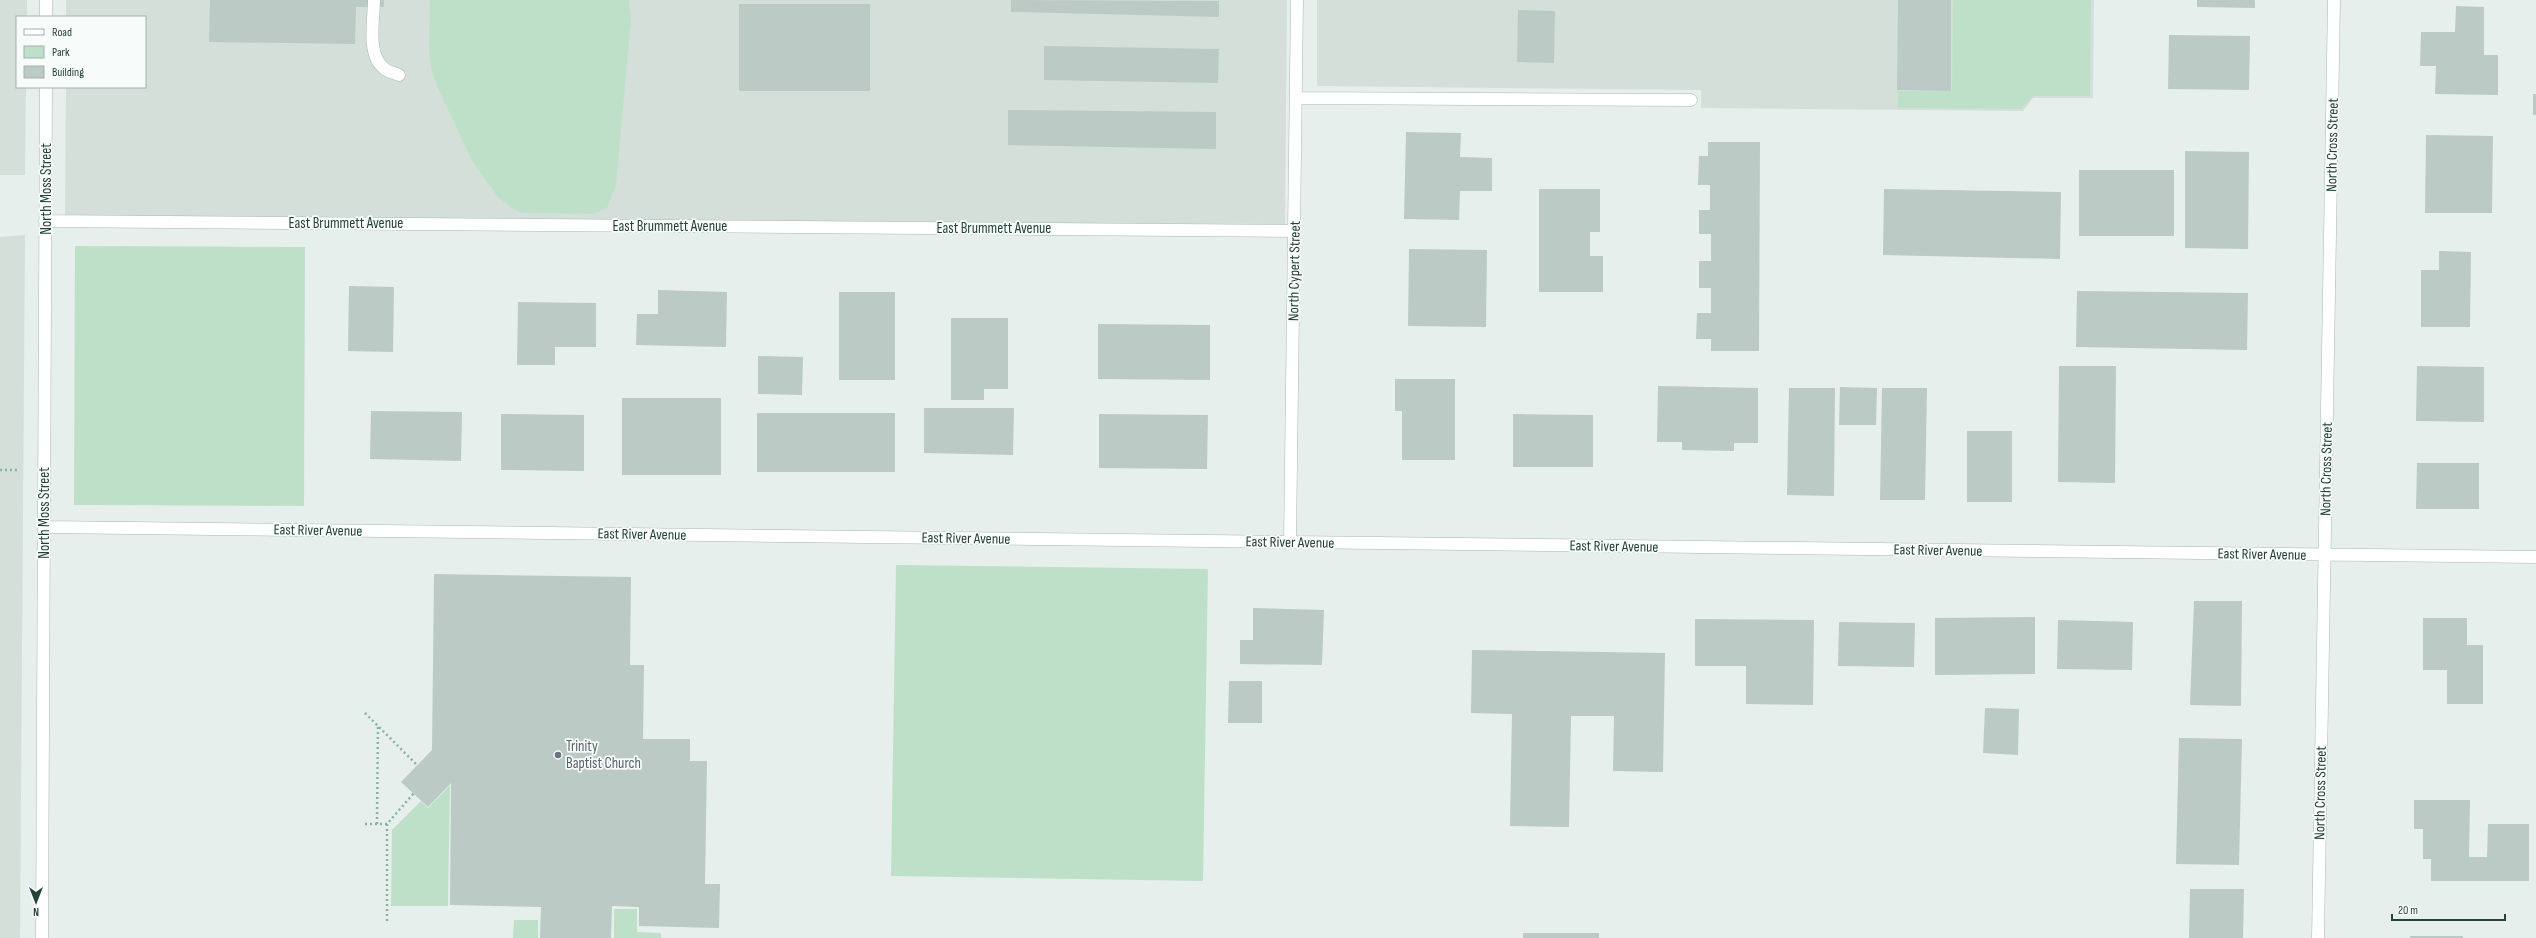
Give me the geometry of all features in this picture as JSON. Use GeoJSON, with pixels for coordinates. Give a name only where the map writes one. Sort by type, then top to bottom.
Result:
{"type":"FeatureCollection","features":[{"type":"Feature","properties":{"kind":"street"},"geometry":{"type":"LineString","coordinates":[[46,0],[46,16]]}},
{"type":"Feature","properties":{"kind":"street"},"geometry":{"type":"LineString","coordinates":[[374,0],[374,46],[376,60],[385,70],[399,74]]}},
{"type":"Feature","properties":{"kind":"street","name":"North Cypert Street"},"geometry":{"type":"LineString","coordinates":[[1290,542],[1297,0]]}},
{"type":"Feature","properties":{"kind":"street","name":"North Cross Street"},"geometry":{"type":"LineString","coordinates":[[2318,938],[2334,0]]}},
{"type":"Feature","properties":{"kind":"street","name":"North Moss Street"},"geometry":{"type":"LineString","coordinates":[[42,938],[46,88]]}},
{"type":"Feature","properties":{"kind":"street"},"geometry":{"type":"LineString","coordinates":[[1296,98],[1691,100]]}},
{"type":"Feature","properties":{"kind":"street","name":"East Brummett Avenue"},"geometry":{"type":"LineString","coordinates":[[45,221],[1294,231]]}},
{"type":"Feature","properties":{"kind":"street","name":"East River Avenue"},"geometry":{"type":"LineString","coordinates":[[44,527],[2536,557]]}},
{"type":"Feature","properties":{"kind":"path"},"geometry":{"type":"LineString","coordinates":[[365,712],[417,765]]}},
{"type":"Feature","properties":{"kind":"path"},"geometry":{"type":"LineString","coordinates":[[377,824],[378,725]]}},
{"type":"Feature","properties":{"kind":"path"},"geometry":{"type":"LineString","coordinates":[[387,921],[387,824],[414,793]]}},
{"type":"Feature","properties":{"kind":"path"},"geometry":{"type":"LineString","coordinates":[[365,824],[387,824]]}},
{"type":"Feature","properties":{"kind":"shaded area"},"geometry":{"type":"Polygon","coordinates":[[[0,0],[27,0],[27,16],[16,16],[16,88],[26,88],[25,175],[0,175],[0,0]]]}},
{"type":"Feature","properties":{"kind":"shaded area"},"geometry":{"type":"Polygon","coordinates":[[[66,0],[1287,0],[1285,224],[65,218],[66,88],[146,88],[146,16],[66,16],[66,0]]]}},
{"type":"Feature","properties":{"kind":"shaded area"},"geometry":{"type":"Polygon","coordinates":[[[1317,0],[2094,0],[2093,98],[2033,98],[2023,111],[1701,108],[1701,90],[1317,86],[1317,0]]]}},
{"type":"Feature","properties":{"kind":"shaded area"},"geometry":{"type":"Polygon","coordinates":[[[25,235],[20,938],[0,938],[0,237],[25,235]]]}},
{"type":"Feature","properties":{"kind":"green space"},"geometry":{"type":"Polygon","coordinates":[[[430,0],[629,0],[631,19],[616,185],[607,208],[593,214],[522,213],[513,209],[498,197],[472,161],[437,86],[431,69],[429,48],[430,0]]]}},
{"type":"Feature","properties":{"kind":"green space"},"geometry":{"type":"Polygon","coordinates":[[[1953,0],[2091,0],[2090,96],[2033,96],[2021,109],[1898,108],[1898,91],[1952,91],[1953,0]]]}},
{"type":"Feature","properties":{"kind":"green space"},"geometry":{"type":"Polygon","coordinates":[[[75,246],[305,247],[304,506],[74,505],[75,246]]]}},
{"type":"Feature","properties":{"kind":"green space"},"geometry":{"type":"Polygon","coordinates":[[[896,565],[1208,569],[1203,881],[891,876],[896,565]]]}},
{"type":"Feature","properties":{"kind":"green space"},"geometry":{"type":"Polygon","coordinates":[[[450,785],[448,906],[391,906],[392,830],[421,801],[428,808],[450,785]]]}},
{"type":"Feature","properties":{"kind":"green space"},"geometry":{"type":"Polygon","coordinates":[[[614,909],[637,909],[637,932],[661,933],[661,938],[614,938],[614,909]]]}},
{"type":"Feature","properties":{"kind":"green space"},"geometry":{"type":"Polygon","coordinates":[[[514,920],[538,920],[538,938],[513,938],[514,920]]]}},
{"type":"Feature","properties":{"kind":"building"},"geometry":{"type":"Polygon","coordinates":[[[210,0],[384,0],[384,7],[356,7],[355,44],[209,42],[210,0]]]}},
{"type":"Feature","properties":{"kind":"building"},"geometry":{"type":"Polygon","coordinates":[[[1011,0],[1219,1],[1219,17],[1011,12],[1011,0]]]}},
{"type":"Feature","properties":{"kind":"building"},"geometry":{"type":"Polygon","coordinates":[[[1898,0],[1951,0],[1951,91],[1897,90],[1898,0]]]}},
{"type":"Feature","properties":{"kind":"building"},"geometry":{"type":"Polygon","coordinates":[[[2197,0],[2255,0],[2255,8],[2197,7],[2197,0]]]}},
{"type":"Feature","properties":{"kind":"building"},"geometry":{"type":"Polygon","coordinates":[[[739,4],[870,4],[870,91],[739,91],[739,4]]]}},
{"type":"Feature","properties":{"kind":"building"},"geometry":{"type":"Polygon","coordinates":[[[2456,6],[2484,7],[2484,55],[2498,55],[2498,95],[2435,94],[2436,66],[2420,66],[2421,32],[2455,32],[2456,6]]]}},
{"type":"Feature","properties":{"kind":"building"},"geometry":{"type":"Polygon","coordinates":[[[1518,10],[1555,11],[1554,63],[1517,62],[1518,10]]]}},
{"type":"Feature","properties":{"kind":"building"},"geometry":{"type":"Polygon","coordinates":[[[2169,35],[2250,36],[2249,90],[2168,89],[2169,35]]]}},
{"type":"Feature","properties":{"kind":"building"},"geometry":{"type":"Polygon","coordinates":[[[1044,46],[1219,49],[1218,83],[1044,80],[1044,46]]]}},
{"type":"Feature","properties":{"kind":"building"},"geometry":{"type":"Polygon","coordinates":[[[2533,94],[2536,94],[2536,115],[2533,115],[2533,94]]]}},
{"type":"Feature","properties":{"kind":"building"},"geometry":{"type":"Polygon","coordinates":[[[1008,110],[1216,112],[1216,149],[1008,145],[1008,110]]]}},
{"type":"Feature","properties":{"kind":"building"},"geometry":{"type":"Polygon","coordinates":[[[1406,132],[1461,133],[1460,157],[1492,158],[1492,191],[1460,191],[1459,220],[1404,219],[1406,132]]]}},
{"type":"Feature","properties":{"kind":"building"},"geometry":{"type":"Polygon","coordinates":[[[2426,135],[2493,136],[2492,213],[2425,213],[2426,135]]]}},
{"type":"Feature","properties":{"kind":"building"},"geometry":{"type":"Polygon","coordinates":[[[1708,142],[1760,142],[1759,351],[1711,351],[1711,339],[1696,339],[1697,313],[1711,313],[1711,288],[1699,288],[1699,261],[1711,261],[1711,234],[1699,234],[1699,210],[1710,210],[1710,185],[1698,185],[1699,156],[1708,156],[1708,142]]]}},
{"type":"Feature","properties":{"kind":"building"},"geometry":{"type":"Polygon","coordinates":[[[2185,151],[2249,152],[2248,249],[2185,248],[2185,151]]]}},
{"type":"Feature","properties":{"kind":"building"},"geometry":{"type":"Polygon","coordinates":[[[2079,170],[2174,170],[2174,236],[2079,236],[2079,170]]]}},
{"type":"Feature","properties":{"kind":"building"},"geometry":{"type":"Polygon","coordinates":[[[1539,189],[1600,189],[1600,232],[1590,232],[1590,256],[1603,256],[1603,292],[1539,292],[1539,189]]]}},
{"type":"Feature","properties":{"kind":"building"},"geometry":{"type":"Polygon","coordinates":[[[1884,189],[2061,192],[2060,259],[1883,255],[1884,189]]]}},
{"type":"Feature","properties":{"kind":"building"},"geometry":{"type":"Polygon","coordinates":[[[1409,249],[1487,250],[1486,327],[1408,326],[1409,249]]]}},
{"type":"Feature","properties":{"kind":"building"},"geometry":{"type":"Polygon","coordinates":[[[2439,251],[2471,252],[2470,327],[2421,327],[2421,270],[2439,270],[2439,251]]]}},
{"type":"Feature","properties":{"kind":"building"},"geometry":{"type":"Polygon","coordinates":[[[349,286],[394,287],[393,352],[348,351],[349,286]]]}},
{"type":"Feature","properties":{"kind":"building"},"geometry":{"type":"Polygon","coordinates":[[[658,290],[727,292],[726,347],[636,345],[637,314],[658,314],[658,290]]]}},
{"type":"Feature","properties":{"kind":"building"},"geometry":{"type":"Polygon","coordinates":[[[2077,291],[2248,293],[2247,350],[2076,347],[2077,291]]]}},
{"type":"Feature","properties":{"kind":"building"},"geometry":{"type":"Polygon","coordinates":[[[839,292],[895,292],[895,380],[839,380],[839,292]]]}},
{"type":"Feature","properties":{"kind":"building"},"geometry":{"type":"Polygon","coordinates":[[[518,302],[596,303],[596,347],[555,347],[555,365],[517,365],[518,302]]]}},
{"type":"Feature","properties":{"kind":"building"},"geometry":{"type":"Polygon","coordinates":[[[951,318],[1008,318],[1008,389],[984,389],[984,400],[951,400],[951,318]]]}},
{"type":"Feature","properties":{"kind":"building"},"geometry":{"type":"Polygon","coordinates":[[[1098,324],[1210,325],[1210,380],[1098,379],[1098,324]]]}},
{"type":"Feature","properties":{"kind":"building"},"geometry":{"type":"Polygon","coordinates":[[[758,356],[803,357],[802,395],[758,394],[758,356]]]}},
{"type":"Feature","properties":{"kind":"building"},"geometry":{"type":"Polygon","coordinates":[[[2059,366],[2116,366],[2115,483],[2058,482],[2059,366]]]}},
{"type":"Feature","properties":{"kind":"building"},"geometry":{"type":"Polygon","coordinates":[[[2417,366],[2484,367],[2484,422],[2416,421],[2417,366]]]}},
{"type":"Feature","properties":{"kind":"building"},"geometry":{"type":"Polygon","coordinates":[[[1395,379],[1455,379],[1455,460],[1402,460],[1402,411],[1395,411],[1395,379]]]}},
{"type":"Feature","properties":{"kind":"building"},"geometry":{"type":"Polygon","coordinates":[[[1658,386],[1758,388],[1758,443],[1734,443],[1734,451],[1682,450],[1682,442],[1657,442],[1658,386]]]}},
{"type":"Feature","properties":{"kind":"building"},"geometry":{"type":"Polygon","coordinates":[[[1840,387],[1877,388],[1876,425],[1839,425],[1840,387]]]}},
{"type":"Feature","properties":{"kind":"building"},"geometry":{"type":"Polygon","coordinates":[[[1789,388],[1835,388],[1834,496],[1787,495],[1789,388]]]}},
{"type":"Feature","properties":{"kind":"building"},"geometry":{"type":"Polygon","coordinates":[[[1882,388],[1927,388],[1925,500],[1880,500],[1882,388]]]}},
{"type":"Feature","properties":{"kind":"building"},"geometry":{"type":"Polygon","coordinates":[[[622,398],[721,398],[721,475],[622,475],[622,398]]]}},
{"type":"Feature","properties":{"kind":"building"},"geometry":{"type":"Polygon","coordinates":[[[924,408],[1014,408],[1013,455],[924,453],[924,408]]]}},
{"type":"Feature","properties":{"kind":"building"},"geometry":{"type":"Polygon","coordinates":[[[371,411],[462,412],[461,461],[370,459],[371,411]]]}},
{"type":"Feature","properties":{"kind":"building"},"geometry":{"type":"Polygon","coordinates":[[[757,413],[895,413],[895,472],[757,472],[757,413]]]}},
{"type":"Feature","properties":{"kind":"building"},"geometry":{"type":"Polygon","coordinates":[[[501,414],[584,415],[584,471],[501,470],[501,414]]]}},
{"type":"Feature","properties":{"kind":"building"},"geometry":{"type":"Polygon","coordinates":[[[1099,414],[1208,415],[1207,469],[1099,468],[1099,414]]]}},
{"type":"Feature","properties":{"kind":"building"},"geometry":{"type":"Polygon","coordinates":[[[1513,414],[1593,415],[1593,467],[1513,467],[1513,414]]]}},
{"type":"Feature","properties":{"kind":"building"},"geometry":{"type":"Polygon","coordinates":[[[1967,431],[2012,431],[2012,502],[1967,502],[1967,431]]]}},
{"type":"Feature","properties":{"kind":"building"},"geometry":{"type":"Polygon","coordinates":[[[2417,463],[2479,463],[2479,509],[2416,509],[2417,463]]]}},
{"type":"Feature","properties":{"kind":"building","name":"Trinity Baptist Church"},"geometry":{"type":"Polygon","coordinates":[[[434,574],[631,577],[630,665],[644,665],[643,739],[690,739],[690,761],[707,761],[705,884],[720,884],[719,928],[639,926],[639,907],[612,906],[611,938],[540,938],[541,907],[450,905],[451,783],[428,807],[401,782],[432,750],[434,574]]]}},
{"type":"Feature","properties":{"kind":"building"},"geometry":{"type":"Polygon","coordinates":[[[2194,601],[2242,601],[2241,706],[2190,705],[2194,601]]]}},
{"type":"Feature","properties":{"kind":"building"},"geometry":{"type":"Polygon","coordinates":[[[1253,608],[1324,610],[1322,665],[1240,664],[1240,640],[1253,640],[1253,608]]]}},
{"type":"Feature","properties":{"kind":"building"},"geometry":{"type":"Polygon","coordinates":[[[2035,617],[2035,674],[1935,675],[1935,618],[2035,617]]]}},
{"type":"Feature","properties":{"kind":"building"},"geometry":{"type":"Polygon","coordinates":[[[2423,618],[2467,618],[2467,645],[2483,645],[2483,704],[2447,704],[2447,670],[2423,670],[2423,618]]]}},
{"type":"Feature","properties":{"kind":"building"},"geometry":{"type":"Polygon","coordinates":[[[1695,619],[1814,620],[1813,705],[1746,704],[1746,666],[1695,666],[1695,619]]]}},
{"type":"Feature","properties":{"kind":"building"},"geometry":{"type":"Polygon","coordinates":[[[2058,620],[2133,622],[2132,670],[2057,669],[2058,620]]]}},
{"type":"Feature","properties":{"kind":"building"},"geometry":{"type":"Polygon","coordinates":[[[1839,622],[1915,623],[1914,667],[1838,666],[1839,622]]]}},
{"type":"Feature","properties":{"kind":"building"},"geometry":{"type":"Polygon","coordinates":[[[1472,650],[1665,653],[1663,772],[1613,771],[1614,716],[1571,716],[1569,827],[1510,826],[1512,714],[1471,713],[1472,650]]]}},
{"type":"Feature","properties":{"kind":"building"},"geometry":{"type":"Polygon","coordinates":[[[1229,681],[1262,681],[1262,723],[1228,723],[1229,681]]]}},
{"type":"Feature","properties":{"kind":"building"},"geometry":{"type":"Polygon","coordinates":[[[1985,708],[2019,709],[2018,755],[1983,753],[1985,708]]]}},
{"type":"Feature","properties":{"kind":"building"},"geometry":{"type":"Polygon","coordinates":[[[2179,738],[2242,739],[2239,865],[2176,864],[2179,738]]]}},
{"type":"Feature","properties":{"kind":"building"},"geometry":{"type":"Polygon","coordinates":[[[2414,800],[2470,800],[2469,857],[2487,857],[2488,824],[2529,824],[2529,881],[2431,881],[2431,859],[2423,859],[2423,829],[2414,829],[2414,800]]]}},
{"type":"Feature","properties":{"kind":"building"},"geometry":{"type":"Polygon","coordinates":[[[2190,889],[2244,889],[2243,938],[2189,938],[2190,889]]]}},
{"type":"Feature","properties":{"kind":"building"},"geometry":{"type":"Polygon","coordinates":[[[1523,933],[1599,933],[1599,938],[1523,938],[1523,933]]]}},
{"type":"Feature","properties":{"kind":"building"},"geometry":{"type":"Polygon","coordinates":[[[2410,936],[2463,936],[2463,938],[2410,938],[2410,936]]]}},
{"type":"Feature","properties":{"kind":"place","name":"Trinity Baptist Church"},"geometry":{"type":"Point","coordinates":[558,755]}}]}
